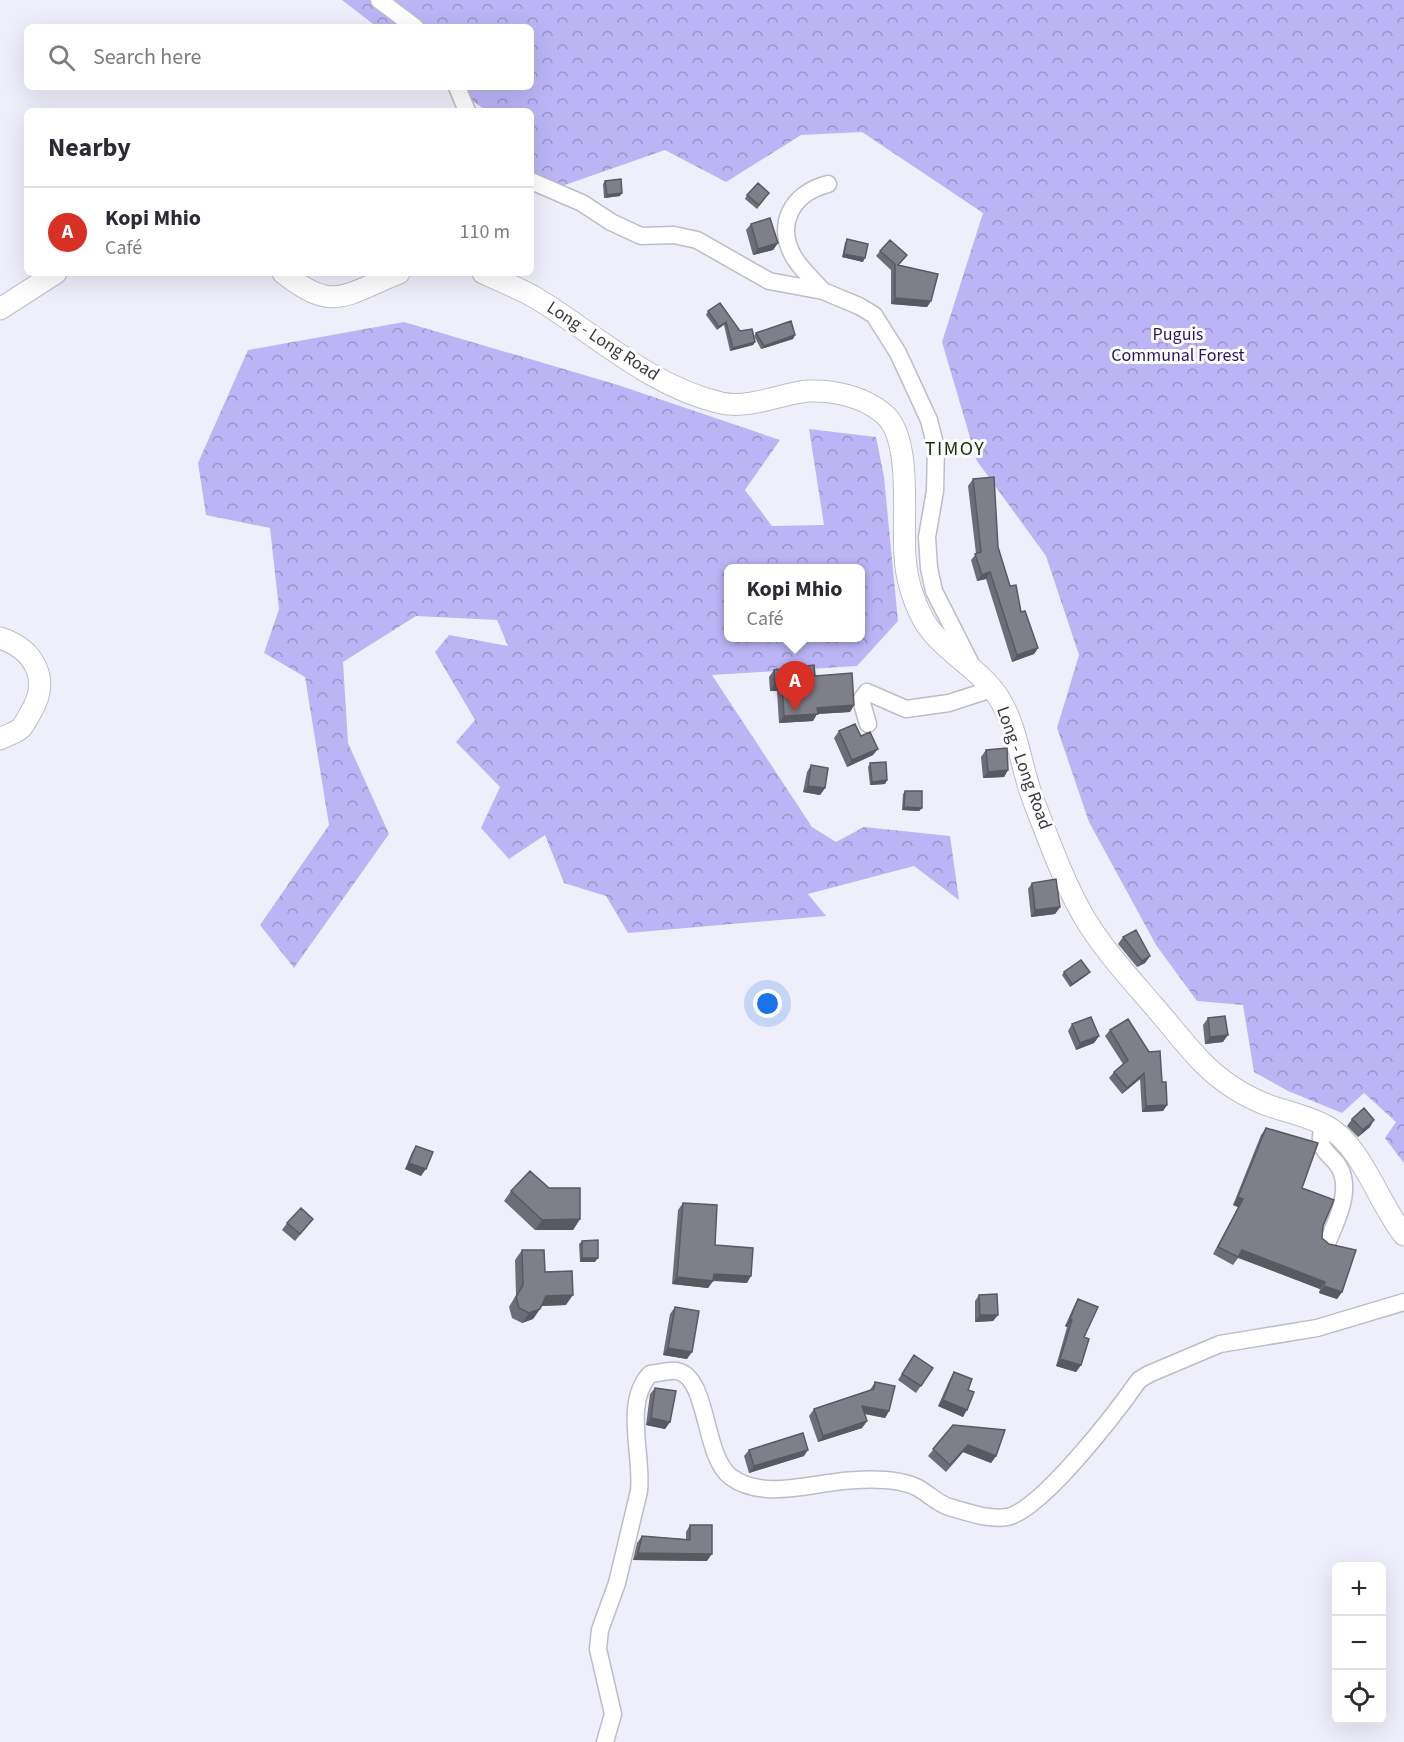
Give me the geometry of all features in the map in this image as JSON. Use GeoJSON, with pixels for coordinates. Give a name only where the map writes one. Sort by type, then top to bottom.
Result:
{"type":"FeatureCollection","features":[{"type":"Feature","properties":{"kind":"main road"},"geometry":{"type":"LineString","coordinates":[[0,309],[51,276]]}},
{"type":"Feature","properties":{"kind":"main road"},"geometry":{"type":"LineString","coordinates":[[287,276],[306,291],[327,298],[339,298],[392,276]]}},
{"type":"Feature","properties":{"kind":"main road","name":"Long - Long Road"},"geometry":{"type":"LineString","coordinates":[[489,276],[534,297],[624,358],[669,383],[699,395],[723,403],[743,404],[808,391],[835,393],[866,401],[888,417],[901,442],[905,560],[912,592],[924,620],[936,635],[974,669],[1000,699],[1012,727],[1034,802],[1083,915],[1110,956],[1200,1060],[1228,1086],[1269,1105],[1324,1125],[1341,1137],[1404,1234]]}},
{"type":"Feature","properties":{"kind":"main road"},"geometry":{"type":"LineString","coordinates":[[0,638],[27,651],[37,667],[40,686],[36,705],[22,727],[0,739]]}},
{"type":"Feature","properties":{"kind":"street"},"geometry":{"type":"LineString","coordinates":[[379,0],[411,24]]}},
{"type":"Feature","properties":{"kind":"street"},"geometry":{"type":"LineString","coordinates":[[458,90],[466,108]]}},
{"type":"Feature","properties":{"kind":"street"},"geometry":{"type":"LineString","coordinates":[[534,182],[582,203],[610,222],[641,236],[674,235],[697,240],[769,280],[823,291],[874,315],[898,353],[929,420],[936,448],[935,491],[927,537],[929,568],[934,591],[974,669]]}},
{"type":"Feature","properties":{"kind":"street"},"geometry":{"type":"LineString","coordinates":[[823,291],[794,258],[788,242],[788,215],[793,203],[811,188],[828,184]]}},
{"type":"Feature","properties":{"kind":"street"},"geometry":{"type":"LineString","coordinates":[[868,724],[861,700],[867,692],[906,709],[949,703],[992,689]]}},
{"type":"Feature","properties":{"kind":"street"},"geometry":{"type":"LineString","coordinates":[[1324,1125],[1319,1137],[1321,1147],[1343,1174],[1345,1186],[1340,1214],[1328,1241]]}},
{"type":"Feature","properties":{"kind":"street"},"geometry":{"type":"LineString","coordinates":[[605,1742],[613,1714],[598,1649],[600,1630],[617,1583],[639,1491],[641,1478],[636,1427],[639,1389],[650,1374],[679,1371],[685,1375],[700,1399],[715,1459],[731,1478],[749,1486],[766,1489],[843,1480],[883,1480],[916,1487],[939,1503],[969,1513],[1007,1517],[1044,1492],[1086,1447],[1139,1380],[1149,1374],[1220,1344],[1317,1328],[1404,1302]]}},
{"type":"Feature","properties":{"kind":"green space","name":"Puguis Communal Forest"},"geometry":{"type":"Polygon","coordinates":[[[342,0],[1404,0],[1404,1163],[1385,1138],[1396,1122],[1364,1093],[1342,1113],[1288,1091],[1254,1072],[1243,1005],[1197,1001],[1156,945],[1089,822],[1057,728],[1079,655],[1046,556],[977,461],[942,342],[983,213],[862,132],[801,135],[726,182],[665,150],[562,186],[534,173],[534,108],[483,108],[456,90],[534,90],[534,24],[373,24],[342,0]]]}},
{"type":"Feature","properties":{"kind":"green space"},"geometry":{"type":"Polygon","coordinates":[[[404,322],[618,385],[780,440],[745,490],[772,526],[824,525],[809,429],[876,437],[884,477],[898,621],[857,666],[712,675],[812,827],[836,842],[864,827],[950,836],[959,900],[914,866],[808,894],[826,916],[628,933],[606,896],[564,883],[545,835],[509,859],[481,828],[500,787],[456,742],[475,720],[435,652],[449,635],[508,646],[497,620],[416,616],[343,662],[348,743],[389,834],[294,968],[260,925],[329,825],[305,677],[264,653],[279,609],[270,528],[206,515],[198,463],[248,350],[404,322]]]}},
{"type":"Feature","properties":{"kind":"building"},"geometry":{"type":"Polygon","coordinates":[[[621,179],[622,193],[607,195],[605,181],[621,179]]]}},
{"type":"Feature","properties":{"kind":"building"},"geometry":{"type":"Polygon","coordinates":[[[758,183],[769,193],[759,205],[747,195],[758,183]]]}},
{"type":"Feature","properties":{"kind":"building"},"geometry":{"type":"Polygon","coordinates":[[[770,218],[778,243],[758,249],[751,224],[770,218]]]}},
{"type":"Feature","properties":{"kind":"building"},"geometry":{"type":"Polygon","coordinates":[[[847,239],[868,244],[865,258],[844,254],[847,239]]]}},
{"type":"Feature","properties":{"kind":"building"},"geometry":{"type":"Polygon","coordinates":[[[890,240],[907,255],[898,265],[938,274],[931,301],[895,298],[895,264],[880,251],[890,240]]]}},
{"type":"Feature","properties":{"kind":"building"},"geometry":{"type":"Polygon","coordinates":[[[720,303],[740,331],[752,329],[755,342],[733,348],[726,322],[719,327],[708,311],[720,303]]]}},
{"type":"Feature","properties":{"kind":"building"},"geometry":{"type":"Polygon","coordinates":[[[791,321],[795,335],[764,346],[756,333],[791,321]]]}},
{"type":"Feature","properties":{"kind":"building"},"geometry":{"type":"Polygon","coordinates":[[[994,477],[998,547],[1010,586],[1016,585],[1021,612],[1025,611],[1038,648],[1017,655],[990,572],[982,575],[975,554],[981,552],[973,479],[994,477]]]}},
{"type":"Feature","properties":{"kind":"building"},"geometry":{"type":"Polygon","coordinates":[[[814,665],[815,676],[852,673],[854,705],[817,708],[818,714],[784,716],[782,684],[775,684],[774,670],[814,665]]]}},
{"type":"Feature","properties":{"kind":"building"},"geometry":{"type":"Polygon","coordinates":[[[855,724],[861,736],[870,732],[878,749],[852,760],[839,731],[855,724]]]}},
{"type":"Feature","properties":{"kind":"building"},"geometry":{"type":"Polygon","coordinates":[[[1007,748],[1008,770],[988,772],[986,750],[1007,748]]]}},
{"type":"Feature","properties":{"kind":"building"},"geometry":{"type":"Polygon","coordinates":[[[886,762],[887,780],[872,782],[870,763],[886,762]]]}},
{"type":"Feature","properties":{"kind":"building"},"geometry":{"type":"Polygon","coordinates":[[[811,765],[828,768],[825,788],[808,786],[811,765]]]}},
{"type":"Feature","properties":{"kind":"building"},"geometry":{"type":"Polygon","coordinates":[[[905,791],[922,791],[922,808],[904,807],[905,791]]]}},
{"type":"Feature","properties":{"kind":"building"},"geometry":{"type":"Polygon","coordinates":[[[1056,879],[1060,907],[1035,910],[1032,883],[1056,879]]]}},
{"type":"Feature","properties":{"kind":"building"},"geometry":{"type":"Polygon","coordinates":[[[1136,930],[1150,956],[1142,961],[1123,937],[1136,930]]]}},
{"type":"Feature","properties":{"kind":"building"},"geometry":{"type":"Polygon","coordinates":[[[1081,960],[1090,972],[1072,984],[1064,972],[1081,960]]]}},
{"type":"Feature","properties":{"kind":"building"},"geometry":{"type":"Polygon","coordinates":[[[1225,1016],[1228,1035],[1210,1037],[1208,1018],[1225,1016]]]}},
{"type":"Feature","properties":{"kind":"building"},"geometry":{"type":"Polygon","coordinates":[[[1091,1017],[1099,1036],[1080,1043],[1072,1024],[1091,1017]]]}},
{"type":"Feature","properties":{"kind":"building"},"geometry":{"type":"Polygon","coordinates":[[[1128,1019],[1149,1052],[1160,1051],[1162,1082],[1166,1082],[1167,1105],[1146,1106],[1144,1073],[1127,1088],[1114,1072],[1128,1060],[1110,1030],[1128,1019]]]}},
{"type":"Feature","properties":{"kind":"building"},"geometry":{"type":"Polygon","coordinates":[[[1364,1108],[1374,1120],[1363,1130],[1352,1119],[1364,1108]]]}},
{"type":"Feature","properties":{"kind":"building"},"geometry":{"type":"Polygon","coordinates":[[[1266,1128],[1318,1143],[1302,1188],[1334,1200],[1323,1226],[1322,1238],[1329,1244],[1356,1250],[1342,1292],[1324,1286],[1325,1282],[1242,1250],[1238,1257],[1218,1247],[1243,1199],[1238,1197],[1266,1128]]]}},
{"type":"Feature","properties":{"kind":"building"},"geometry":{"type":"Polygon","coordinates":[[[416,1146],[433,1152],[426,1169],[409,1163],[416,1146]]]}},
{"type":"Feature","properties":{"kind":"building"},"geometry":{"type":"Polygon","coordinates":[[[530,1171],[549,1188],[580,1188],[580,1219],[542,1220],[511,1191],[530,1171]]]}},
{"type":"Feature","properties":{"kind":"building"},"geometry":{"type":"Polygon","coordinates":[[[683,1203],[717,1205],[715,1245],[753,1248],[751,1276],[714,1274],[713,1281],[677,1277],[683,1203]]]}},
{"type":"Feature","properties":{"kind":"building"},"geometry":{"type":"Polygon","coordinates":[[[301,1208],[313,1219],[300,1234],[287,1223],[301,1208]]]}},
{"type":"Feature","properties":{"kind":"building"},"geometry":{"type":"Polygon","coordinates":[[[598,1240],[598,1258],[582,1258],[582,1241],[598,1240]]]}},
{"type":"Feature","properties":{"kind":"building"},"geometry":{"type":"Polygon","coordinates":[[[522,1250],[544,1250],[545,1272],[572,1271],[573,1295],[546,1296],[540,1309],[529,1313],[519,1308],[516,1297],[523,1285],[522,1250]]]}},
{"type":"Feature","properties":{"kind":"building"},"geometry":{"type":"Polygon","coordinates":[[[997,1294],[998,1315],[980,1315],[979,1295],[997,1294]]]}},
{"type":"Feature","properties":{"kind":"building"},"geometry":{"type":"Polygon","coordinates":[[[1078,1299],[1098,1307],[1084,1337],[1089,1339],[1081,1365],[1060,1359],[1072,1320],[1070,1319],[1078,1299]]]}},
{"type":"Feature","properties":{"kind":"building"},"geometry":{"type":"Polygon","coordinates":[[[675,1307],[699,1311],[692,1352],[668,1348],[675,1307]]]}},
{"type":"Feature","properties":{"kind":"building"},"geometry":{"type":"Polygon","coordinates":[[[914,1355],[933,1368],[921,1386],[902,1374],[914,1355]]]}},
{"type":"Feature","properties":{"kind":"building"},"geometry":{"type":"Polygon","coordinates":[[[954,1372],[972,1379],[968,1390],[974,1392],[967,1410],[943,1400],[954,1372]]]}},
{"type":"Feature","properties":{"kind":"building"},"geometry":{"type":"Polygon","coordinates":[[[875,1382],[895,1386],[889,1411],[862,1406],[867,1421],[823,1436],[814,1409],[874,1389],[875,1382]]]}},
{"type":"Feature","properties":{"kind":"building"},"geometry":{"type":"Polygon","coordinates":[[[655,1388],[676,1391],[670,1422],[651,1418],[655,1388]]]}},
{"type":"Feature","properties":{"kind":"building"},"geometry":{"type":"Polygon","coordinates":[[[953,1425],[1005,1430],[996,1456],[968,1445],[950,1465],[933,1449],[953,1425]]]}},
{"type":"Feature","properties":{"kind":"building"},"geometry":{"type":"Polygon","coordinates":[[[803,1433],[808,1450],[754,1466],[749,1450],[803,1433]]]}},
{"type":"Feature","properties":{"kind":"building"},"geometry":{"type":"Polygon","coordinates":[[[690,1525],[712,1525],[712,1554],[638,1553],[642,1536],[690,1540],[690,1525]]]}},
{"type":"Feature","properties":{"kind":"place","name":"Kopi Mhio"},"geometry":{"type":"Point","coordinates":[795,711]}},
{"type":"Feature","properties":{"kind":"district","name":"TIMOY"},"geometry":{"type":"Point","coordinates":[955,449]}}]}
